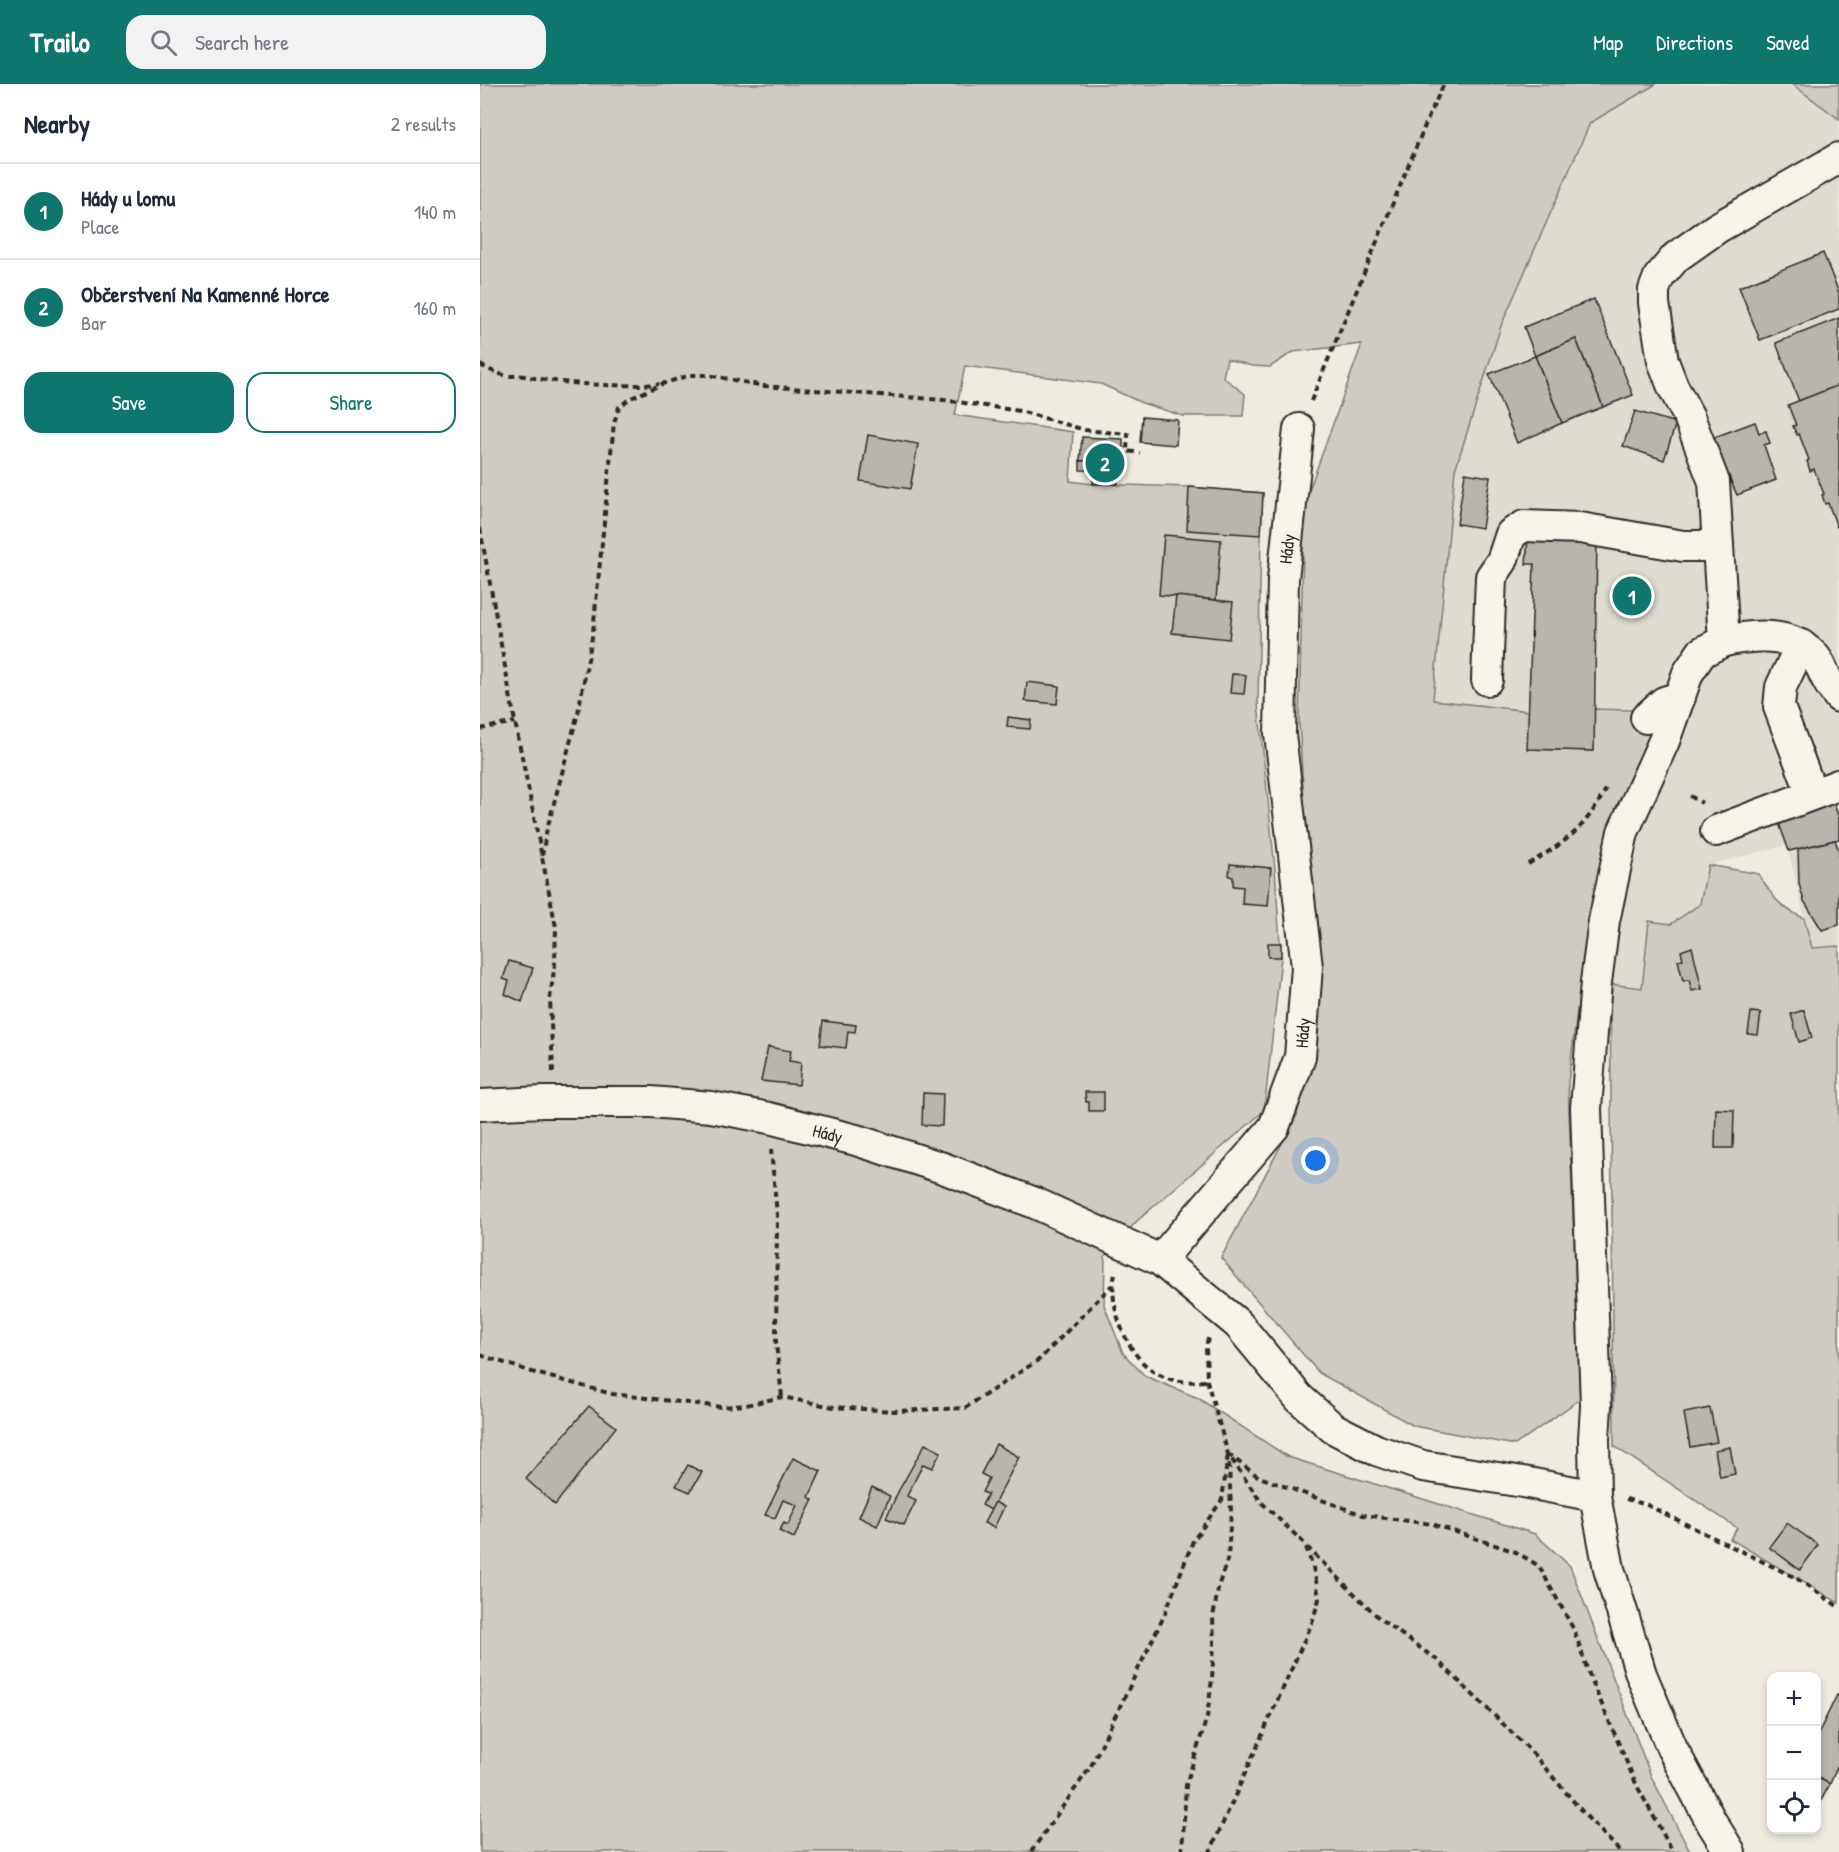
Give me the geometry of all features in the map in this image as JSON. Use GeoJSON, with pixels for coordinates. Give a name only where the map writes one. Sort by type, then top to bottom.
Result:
{"type":"FeatureCollection","features":[{"type":"Feature","properties":{"kind":"street"},"geometry":{"type":"LineString","coordinates":[[1724,641],[1714,482],[1689,417],[1673,387],[1663,361],[1654,290],[1659,277],[1676,257],[1717,228],[1839,158]]}},
{"type":"Feature","properties":{"kind":"street","name":"Hády"},"geometry":{"type":"LineString","coordinates":[[480,1105],[651,1102],[711,1107],[769,1118],[856,1140],[943,1168],[1035,1203],[1160,1260],[1274,1127],[1300,1057],[1306,967],[1280,734],[1283,579],[1299,429]]}},
{"type":"Feature","properties":{"kind":"street"},"geometry":{"type":"LineString","coordinates":[[1486,680],[1491,577],[1502,561],[1511,534],[1524,526],[1580,528],[1683,546],[1718,546]]}},
{"type":"Feature","properties":{"kind":"street"},"geometry":{"type":"LineString","coordinates":[[1730,1852],[1672,1748],[1641,1674],[1609,1569],[1595,1497],[1596,1406],[1586,1108],[1596,982],[1604,921],[1623,832],[1664,741],[1688,673],[1702,652],[1724,641],[1749,636],[1776,637],[1801,645],[1814,656],[1839,697]]}},
{"type":"Feature","properties":{"kind":"street"},"geometry":{"type":"LineString","coordinates":[[1716,831],[1825,790],[1779,707],[1781,687],[1801,645]]}},
{"type":"Feature","properties":{"kind":"street"},"geometry":{"type":"LineString","coordinates":[[1646,718],[1664,702],[1680,697]]}},
{"type":"Feature","properties":{"kind":"street"},"geometry":{"type":"LineString","coordinates":[[1160,1260],[1238,1324],[1299,1398],[1334,1428],[1376,1450],[1423,1466],[1523,1482],[1595,1497]]}},
{"type":"Feature","properties":{"kind":"path"},"geometry":{"type":"LineString","coordinates":[[1299,429],[1444,84]]}},
{"type":"Feature","properties":{"kind":"path"},"geometry":{"type":"LineString","coordinates":[[480,365],[503,375],[522,375],[584,385],[662,384]]}},
{"type":"Feature","properties":{"kind":"path"},"geometry":{"type":"LineString","coordinates":[[542,856],[578,713],[593,632],[614,423],[619,407],[629,399],[662,384],[690,375],[708,375],[764,386],[944,400],[1020,411],[1085,430],[1128,434],[1127,452],[1140,453]]}},
{"type":"Feature","properties":{"kind":"path"},"geometry":{"type":"LineString","coordinates":[[480,528],[515,722],[556,927],[555,963],[550,999],[555,1102]]}},
{"type":"Feature","properties":{"kind":"path"},"geometry":{"type":"LineString","coordinates":[[480,729],[515,722]]}},
{"type":"Feature","properties":{"kind":"path"},"geometry":{"type":"LineString","coordinates":[[1528,864],[1563,844],[1578,831],[1606,788]]}},
{"type":"Feature","properties":{"kind":"path"},"geometry":{"type":"LineString","coordinates":[[1690,796],[1697,800]]}},
{"type":"Feature","properties":{"kind":"path"},"geometry":{"type":"LineString","coordinates":[[769,1118],[777,1215],[776,1343],[782,1397]]}},
{"type":"Feature","properties":{"kind":"path"},"geometry":{"type":"LineString","coordinates":[[1122,1244],[1112,1285],[1119,1325],[1135,1354],[1156,1374],[1185,1383],[1208,1381]]}},
{"type":"Feature","properties":{"kind":"path"},"geometry":{"type":"LineString","coordinates":[[480,1354],[531,1372],[612,1394],[722,1407],[746,1405],[782,1397],[833,1407],[894,1412],[965,1408],[1040,1359],[1112,1285]]}},
{"type":"Feature","properties":{"kind":"path"},"geometry":{"type":"LineString","coordinates":[[1182,1852],[1186,1785],[1207,1717],[1212,1679],[1213,1617],[1219,1584],[1228,1557],[1231,1512],[1228,1454],[1208,1381],[1206,1347],[1215,1305]]}},
{"type":"Feature","properties":{"kind":"path"},"geometry":{"type":"LineString","coordinates":[[1228,1454],[1261,1502],[1380,1619],[1437,1660],[1521,1741],[1586,1816],[1621,1852]]}},
{"type":"Feature","properties":{"kind":"path"},"geometry":{"type":"LineString","coordinates":[[1031,1852],[1091,1766],[1164,1616],[1193,1541],[1222,1500],[1228,1454]]}},
{"type":"Feature","properties":{"kind":"path"},"geometry":{"type":"LineString","coordinates":[[1228,1454],[1259,1477],[1363,1515],[1432,1524],[1516,1552],[1539,1566],[1574,1630],[1590,1677],[1637,1786],[1673,1852]]}},
{"type":"Feature","properties":{"kind":"path"},"geometry":{"type":"LineString","coordinates":[[1647,1505],[1796,1578],[1839,1606]]}},
{"type":"Feature","properties":{"kind":"path"},"geometry":{"type":"LineString","coordinates":[[1210,1852],[1312,1623],[1319,1599],[1315,1574],[1305,1544]]}},
{"type":"Feature","properties":{"kind":"shaded area"},"geometry":{"type":"Polygon","coordinates":[[[480,84],[1656,84],[1590,123],[1501,326],[1455,470],[1433,700],[1529,711],[1528,749],[1594,751],[1594,709],[1631,710],[1652,733],[1609,825],[1589,916],[1568,1083],[1580,1399],[1515,1445],[1414,1426],[1319,1373],[1221,1258],[1297,1115],[1317,1021],[1299,722],[1304,504],[1362,344],[1293,352],[1270,367],[1252,366],[1227,359],[1223,377],[1245,394],[1243,416],[1183,416],[1142,403],[1101,384],[965,366],[955,415],[1073,432],[1070,481],[1263,493],[1258,703],[1275,869],[1281,958],[1264,1111],[1137,1221],[1105,1256],[1104,1305],[1123,1353],[1145,1376],[1198,1398],[1288,1457],[1535,1534],[1570,1566],[1651,1776],[1690,1852],[480,1852],[480,84]]]}},
{"type":"Feature","properties":{"kind":"shaded area"},"geometry":{"type":"Polygon","coordinates":[[[1656,84],[1792,84],[1839,119],[1839,946],[1812,948],[1787,845],[1708,865],[1700,904],[1671,924],[1642,988],[1581,980],[1589,916],[1609,825],[1652,733],[1594,751],[1527,749],[1433,700],[1455,470],[1501,326],[1590,122],[1656,84]]]}},
{"type":"Feature","properties":{"kind":"shaded area"},"geometry":{"type":"Polygon","coordinates":[[[1792,84],[1839,84],[1839,119],[1792,84]]]}},
{"type":"Feature","properties":{"kind":"shaded area"},"geometry":{"type":"Polygon","coordinates":[[[1708,865],[1759,874],[1777,901],[1804,918],[1812,948],[1839,946],[1839,1603],[1730,1539],[1737,1528],[1614,1446],[1610,984],[1642,988],[1649,921],[1671,924],[1700,904],[1708,865]]]}},
{"type":"Feature","properties":{"kind":"building"},"geometry":{"type":"Polygon","coordinates":[[[1823,253],[1839,293],[1839,309],[1760,340],[1739,287],[1823,253]]]}},
{"type":"Feature","properties":{"kind":"building"},"geometry":{"type":"Polygon","coordinates":[[[1594,299],[1633,395],[1603,407],[1576,339],[1535,356],[1524,327],[1594,299]]]}},
{"type":"Feature","properties":{"kind":"building"},"geometry":{"type":"Polygon","coordinates":[[[1839,318],[1839,385],[1799,401],[1776,343],[1839,318]]]}},
{"type":"Feature","properties":{"kind":"building"},"geometry":{"type":"Polygon","coordinates":[[[1576,339],[1603,407],[1562,423],[1535,356],[1576,339]]]}},
{"type":"Feature","properties":{"kind":"building"},"geometry":{"type":"Polygon","coordinates":[[[1535,356],[1562,423],[1517,443],[1489,374],[1535,356]]]}},
{"type":"Feature","properties":{"kind":"building"},"geometry":{"type":"Polygon","coordinates":[[[1839,385],[1839,526],[1837,527],[1828,503],[1825,504],[1822,495],[1824,494],[1814,469],[1810,471],[1807,461],[1809,460],[1799,434],[1797,435],[1793,426],[1796,425],[1788,405],[1839,385]]]}},
{"type":"Feature","properties":{"kind":"building"},"geometry":{"type":"Polygon","coordinates":[[[1635,411],[1676,423],[1664,460],[1623,446],[1635,411]]]}},
{"type":"Feature","properties":{"kind":"building"},"geometry":{"type":"Polygon","coordinates":[[[1142,417],[1178,420],[1176,445],[1140,442],[1142,417]]]}},
{"type":"Feature","properties":{"kind":"building"},"geometry":{"type":"Polygon","coordinates":[[[1755,422],[1759,433],[1766,431],[1770,443],[1764,445],[1776,480],[1737,495],[1712,438],[1755,422]]]}},
{"type":"Feature","properties":{"kind":"building"},"geometry":{"type":"Polygon","coordinates":[[[868,435],[918,444],[910,489],[860,481],[868,435]]]}},
{"type":"Feature","properties":{"kind":"building"},"geometry":{"type":"Polygon","coordinates":[[[1082,437],[1123,439],[1123,461],[1080,461],[1082,437]]]}},
{"type":"Feature","properties":{"kind":"building"},"geometry":{"type":"Polygon","coordinates":[[[1080,461],[1118,461],[1118,471],[1080,470],[1080,461]]]}},
{"type":"Feature","properties":{"kind":"building"},"geometry":{"type":"Polygon","coordinates":[[[1093,471],[1118,471],[1118,484],[1093,484],[1093,471]]]}},
{"type":"Feature","properties":{"kind":"building"},"geometry":{"type":"Polygon","coordinates":[[[1465,473],[1490,477],[1482,528],[1457,524],[1465,473]]]}},
{"type":"Feature","properties":{"kind":"building"},"geometry":{"type":"Polygon","coordinates":[[[1189,487],[1263,493],[1261,535],[1187,530],[1189,487]]]}},
{"type":"Feature","properties":{"kind":"building"},"geometry":{"type":"Polygon","coordinates":[[[1164,535],[1221,540],[1216,600],[1159,595],[1164,535]]]}},
{"type":"Feature","properties":{"kind":"building"},"geometry":{"type":"Polygon","coordinates":[[[1528,537],[1597,539],[1594,751],[1527,749],[1534,564],[1526,564],[1528,537]]]}},
{"type":"Feature","properties":{"kind":"building"},"geometry":{"type":"Polygon","coordinates":[[[1627,587],[1639,588],[1637,605],[1626,604],[1627,587]]]}},
{"type":"Feature","properties":{"kind":"building"},"geometry":{"type":"Polygon","coordinates":[[[1176,596],[1233,602],[1229,639],[1172,633],[1176,596]]]}},
{"type":"Feature","properties":{"kind":"building"},"geometry":{"type":"Polygon","coordinates":[[[1232,674],[1246,675],[1244,694],[1230,693],[1232,674]]]}},
{"type":"Feature","properties":{"kind":"building"},"geometry":{"type":"Polygon","coordinates":[[[1027,682],[1059,686],[1057,704],[1025,701],[1027,682]]]}},
{"type":"Feature","properties":{"kind":"building"},"geometry":{"type":"Polygon","coordinates":[[[1008,717],[1031,720],[1030,729],[1007,727],[1008,717]]]}},
{"type":"Feature","properties":{"kind":"building"},"geometry":{"type":"Polygon","coordinates":[[[1831,796],[1839,818],[1839,839],[1789,851],[1775,812],[1831,796]]]}},
{"type":"Feature","properties":{"kind":"building"},"geometry":{"type":"Polygon","coordinates":[[[1835,840],[1839,851],[1839,925],[1822,930],[1804,901],[1799,884],[1798,849],[1835,840]]]}},
{"type":"Feature","properties":{"kind":"building"},"geometry":{"type":"Polygon","coordinates":[[[1230,864],[1271,868],[1268,906],[1242,904],[1243,887],[1233,886],[1233,877],[1229,876],[1230,864]]]}},
{"type":"Feature","properties":{"kind":"building"},"geometry":{"type":"Polygon","coordinates":[[[1268,943],[1281,943],[1281,957],[1268,957],[1268,943]]]}},
{"type":"Feature","properties":{"kind":"building"},"geometry":{"type":"Polygon","coordinates":[[[1692,947],[1702,989],[1692,991],[1689,980],[1683,981],[1678,960],[1683,959],[1681,951],[1692,947]]]}},
{"type":"Feature","properties":{"kind":"building"},"geometry":{"type":"Polygon","coordinates":[[[509,961],[533,968],[522,1002],[505,994],[509,981],[503,979],[509,961]]]}},
{"type":"Feature","properties":{"kind":"building"},"geometry":{"type":"Polygon","coordinates":[[[1804,1010],[1812,1038],[1799,1042],[1791,1014],[1804,1010]]]}},
{"type":"Feature","properties":{"kind":"building"},"geometry":{"type":"Polygon","coordinates":[[[1751,1012],[1761,1013],[1758,1035],[1748,1034],[1751,1012]]]}},
{"type":"Feature","properties":{"kind":"building"},"geometry":{"type":"Polygon","coordinates":[[[823,1021],[856,1025],[855,1032],[848,1031],[846,1048],[820,1045],[823,1021]]]}},
{"type":"Feature","properties":{"kind":"building"},"geometry":{"type":"Polygon","coordinates":[[[768,1047],[791,1051],[789,1061],[801,1063],[799,1085],[761,1081],[768,1047]]]}},
{"type":"Feature","properties":{"kind":"building"},"geometry":{"type":"Polygon","coordinates":[[[1085,1092],[1104,1092],[1104,1111],[1089,1111],[1089,1102],[1086,1102],[1085,1092]]]}},
{"type":"Feature","properties":{"kind":"building"},"geometry":{"type":"Polygon","coordinates":[[[923,1093],[943,1094],[942,1126],[922,1125],[923,1093]]]}},
{"type":"Feature","properties":{"kind":"building"},"geometry":{"type":"Polygon","coordinates":[[[1716,1109],[1734,1110],[1733,1148],[1715,1148],[1716,1109]]]}},
{"type":"Feature","properties":{"kind":"building"},"geometry":{"type":"Polygon","coordinates":[[[589,1406],[616,1427],[555,1505],[526,1479],[589,1406]]]}},
{"type":"Feature","properties":{"kind":"building"},"geometry":{"type":"Polygon","coordinates":[[[1710,1408],[1717,1442],[1690,1447],[1684,1413],[1710,1408]]]}},
{"type":"Feature","properties":{"kind":"building"},"geometry":{"type":"Polygon","coordinates":[[[925,1444],[941,1452],[932,1468],[923,1464],[907,1496],[916,1501],[904,1525],[886,1518],[925,1444]]]}},
{"type":"Feature","properties":{"kind":"building"},"geometry":{"type":"Polygon","coordinates":[[[996,1444],[1019,1457],[991,1510],[982,1505],[988,1494],[982,1492],[989,1478],[981,1474],[996,1444]]]}},
{"type":"Feature","properties":{"kind":"building"},"geometry":{"type":"Polygon","coordinates":[[[1730,1447],[1735,1474],[1720,1477],[1715,1450],[1730,1447]]]}},
{"type":"Feature","properties":{"kind":"building"},"geometry":{"type":"Polygon","coordinates":[[[793,1458],[821,1471],[809,1497],[813,1500],[794,1538],[779,1531],[784,1523],[788,1525],[797,1505],[783,1500],[775,1518],[765,1515],[793,1458]]]}},
{"type":"Feature","properties":{"kind":"building"},"geometry":{"type":"Polygon","coordinates":[[[688,1465],[702,1472],[690,1492],[676,1486],[688,1465]]]}},
{"type":"Feature","properties":{"kind":"building"},"geometry":{"type":"Polygon","coordinates":[[[872,1487],[890,1496],[877,1526],[859,1517],[872,1487]]]}},
{"type":"Feature","properties":{"kind":"building"},"geometry":{"type":"Polygon","coordinates":[[[995,1502],[1004,1507],[994,1528],[984,1523],[995,1502]]]}},
{"type":"Feature","properties":{"kind":"building"},"geometry":{"type":"Polygon","coordinates":[[[1787,1523],[1818,1545],[1800,1570],[1769,1547],[1787,1523]]]}},
{"type":"Feature","properties":{"kind":"building"},"geometry":{"type":"Polygon","coordinates":[[[1837,1695],[1839,1696],[1839,1763],[1830,1784],[1821,1780],[1821,1728],[1837,1695]]]}},
{"type":"Feature","properties":{"kind":"building"},"geometry":{"type":"Polygon","coordinates":[[[1821,1780],[1830,1784],[1821,1800],[1821,1780]]]}},
{"type":"Feature","properties":{"kind":"place","name":"Občerstvení Na Kamenné Horce"},"geometry":{"type":"Point","coordinates":[1105,463]}},
{"type":"Feature","properties":{"kind":"place","name":"Hády u lomu"},"geometry":{"type":"Point","coordinates":[1632,596]}}]}
